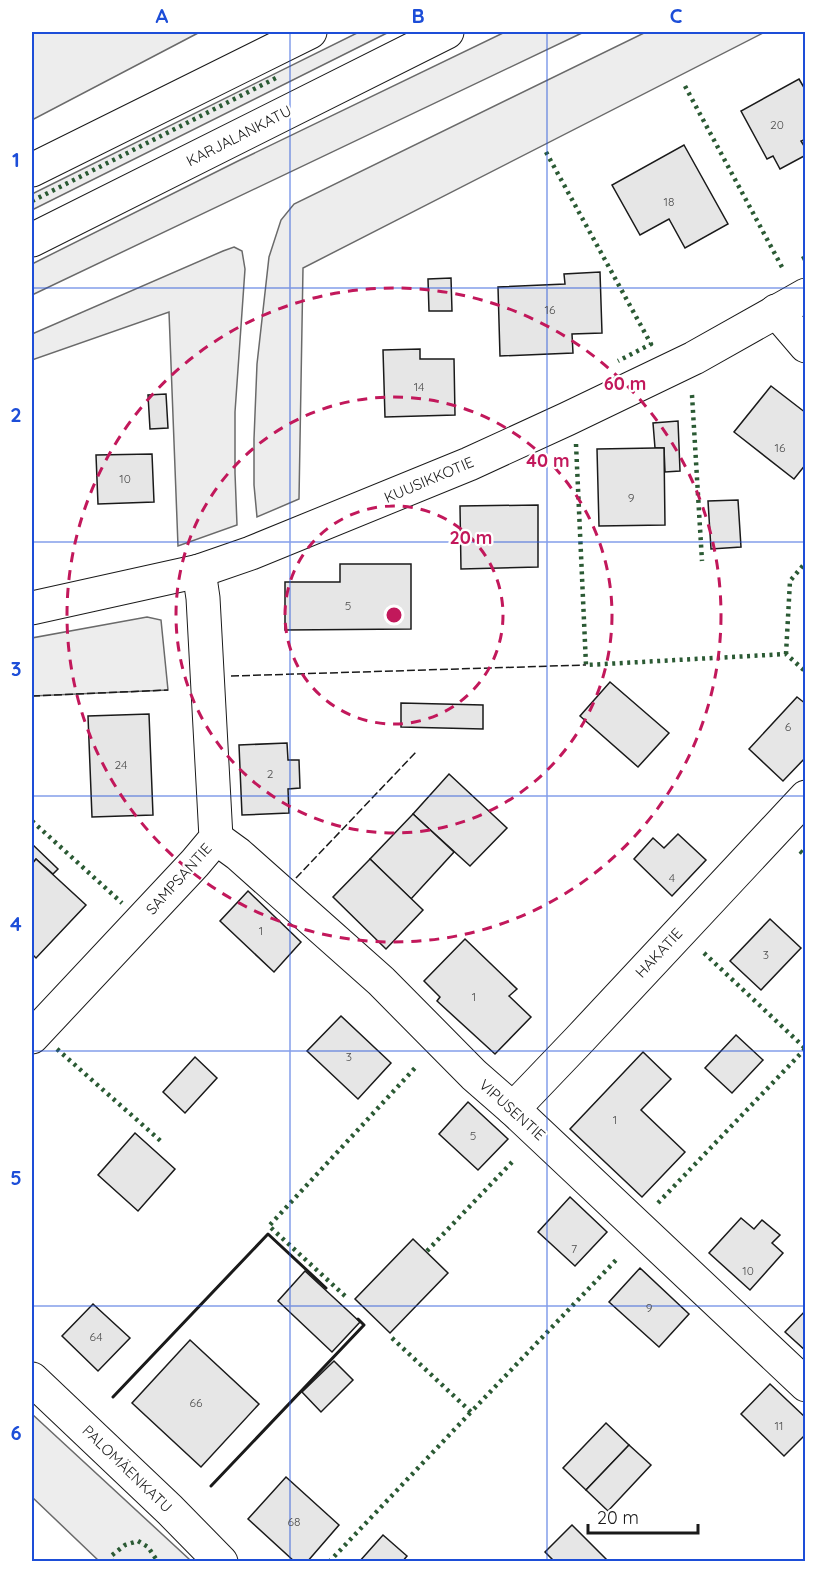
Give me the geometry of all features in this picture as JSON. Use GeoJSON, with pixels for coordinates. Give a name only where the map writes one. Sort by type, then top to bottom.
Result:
{"type":"FeatureCollection","features":[{"type":"Feature","properties":{"kind":"street"},"geometry":{"type":"LineString","coordinates":[[32,170],[310,32]]}},
{"type":"Feature","properties":{"kind":"street","name":"KARJALANKATU"},"geometry":{"type":"LineString","coordinates":[[32,240],[447,32]]}},
{"type":"Feature","properties":{"kind":"street","name":"KUUSIKKOTIE"},"geometry":{"type":"LineString","coordinates":[[32,608],[199,571],[251,553],[469,464],[567,419],[694,358],[806,295]]}},
{"type":"Feature","properties":{"kind":"street"},"geometry":{"type":"LineString","coordinates":[[776,311],[806,346]]}},
{"type":"Feature","properties":{"kind":"street","name":"SAMPSANTIE"},"geometry":{"type":"LineString","coordinates":[[32,1037],[216,838],[199,571]]}},
{"type":"Feature","properties":{"kind":"street","name":"HAKATIE"},"geometry":{"type":"LineString","coordinates":[[513,1109],[806,797]]}},
{"type":"Feature","properties":{"kind":"street","name":"VIPUSENTIE"},"geometry":{"type":"LineString","coordinates":[[216,838],[238,854],[381,981],[474,1075],[806,1385]]}},
{"type":"Feature","properties":{"kind":"street","name":"PALOMÄENKATU"},"geometry":{"type":"LineString","coordinates":[[32,1379],[170,1510],[221,1562]]}},
{"type":"Feature","properties":{"kind":"shaded area"},"geometry":{"type":"Polygon","coordinates":[[[32,32],[200,32],[32,120],[32,32]]]}},
{"type":"Feature","properties":{"kind":"shaded area"},"geometry":{"type":"Polygon","coordinates":[[[359,32],[389,32],[32,210],[32,194],[359,32]]]}},
{"type":"Feature","properties":{"kind":"shaded area"},"geometry":{"type":"Polygon","coordinates":[[[505,32],[584,32],[32,295],[32,264],[505,32]]]}},
{"type":"Feature","properties":{"kind":"shaded area"},"geometry":{"type":"Polygon","coordinates":[[[646,32],[765,32],[303,268],[299,499],[257,517],[254,439],[257,364],[269,257],[281,220],[294,204],[646,32]]]}},
{"type":"Feature","properties":{"kind":"shaded area"},"geometry":{"type":"Polygon","coordinates":[[[234,247],[242,251],[245,269],[235,412],[237,525],[178,546],[169,312],[32,360],[32,334],[234,247]]]}},
{"type":"Feature","properties":{"kind":"shaded area"},"geometry":{"type":"Polygon","coordinates":[[[147,617],[161,620],[168,690],[32,696],[32,638],[147,617]]]}},
{"type":"Feature","properties":{"kind":"shaded area"},"geometry":{"type":"Polygon","coordinates":[[[32,1414],[191,1561],[99,1561],[32,1497],[32,1414]]]}},
{"type":"Feature","properties":{"kind":"building"},"geometry":{"type":"Polygon","coordinates":[[[799,79],[806,91],[806,139],[801,141],[806,149],[806,155],[780,169],[773,156],[767,159],[741,111],[799,79]]]}},
{"type":"Feature","properties":{"kind":"building"},"geometry":{"type":"Polygon","coordinates":[[[684,145],[728,224],[685,248],[669,219],[640,235],[612,185],[684,145]]]}},
{"type":"Feature","properties":{"kind":"building"},"geometry":{"type":"Polygon","coordinates":[[[600,272],[602,333],[572,334],[573,353],[500,356],[498,287],[565,284],[564,274],[600,272]]]}},
{"type":"Feature","properties":{"kind":"building"},"geometry":{"type":"Polygon","coordinates":[[[451,278],[452,311],[429,311],[428,279],[451,278]]]}},
{"type":"Feature","properties":{"kind":"building"},"geometry":{"type":"Polygon","coordinates":[[[420,349],[420,359],[454,359],[455,415],[385,417],[383,350],[420,349]]]}},
{"type":"Feature","properties":{"kind":"building"},"geometry":{"type":"Polygon","coordinates":[[[771,386],[806,413],[806,464],[794,479],[734,432],[771,386]]]}},
{"type":"Feature","properties":{"kind":"building"},"geometry":{"type":"Polygon","coordinates":[[[166,394],[168,428],[150,429],[148,395],[166,394]]]}},
{"type":"Feature","properties":{"kind":"building"},"geometry":{"type":"Polygon","coordinates":[[[678,421],[680,471],[665,472],[664,448],[655,448],[653,423],[678,421]]]}},
{"type":"Feature","properties":{"kind":"building"},"geometry":{"type":"Polygon","coordinates":[[[664,448],[665,525],[599,526],[597,449],[664,448]]]}},
{"type":"Feature","properties":{"kind":"building"},"geometry":{"type":"Polygon","coordinates":[[[152,454],[154,502],[98,504],[96,455],[152,454]]]}},
{"type":"Feature","properties":{"kind":"building"},"geometry":{"type":"Polygon","coordinates":[[[738,500],[741,547],[711,549],[708,501],[738,500]]]}},
{"type":"Feature","properties":{"kind":"building"},"geometry":{"type":"Polygon","coordinates":[[[538,505],[538,567],[461,569],[460,506],[538,505]]]}},
{"type":"Feature","properties":{"kind":"building"},"geometry":{"type":"Polygon","coordinates":[[[340,564],[411,564],[411,629],[285,630],[285,582],[340,582],[340,564]]]}},
{"type":"Feature","properties":{"kind":"building"},"geometry":{"type":"Polygon","coordinates":[[[610,682],[669,733],[638,767],[580,716],[610,682]]]}},
{"type":"Feature","properties":{"kind":"building"},"geometry":{"type":"Polygon","coordinates":[[[797,697],[806,704],[806,757],[783,781],[749,749],[797,697]]]}},
{"type":"Feature","properties":{"kind":"building"},"geometry":{"type":"Polygon","coordinates":[[[401,703],[483,705],[483,729],[401,727],[401,703]]]}},
{"type":"Feature","properties":{"kind":"building"},"geometry":{"type":"Polygon","coordinates":[[[149,714],[153,815],[92,817],[88,716],[149,714]]]}},
{"type":"Feature","properties":{"kind":"building"},"geometry":{"type":"Polygon","coordinates":[[[287,743],[288,760],[299,760],[300,788],[288,789],[289,813],[242,815],[239,745],[287,743]]]}},
{"type":"Feature","properties":{"kind":"building"},"geometry":{"type":"Polygon","coordinates":[[[449,774],[507,828],[470,866],[413,814],[449,774]]]}},
{"type":"Feature","properties":{"kind":"building"},"geometry":{"type":"Polygon","coordinates":[[[413,814],[454,852],[411,899],[370,859],[413,814]]]}},
{"type":"Feature","properties":{"kind":"building"},"geometry":{"type":"Polygon","coordinates":[[[678,834],[706,860],[672,896],[634,859],[653,838],[664,848],[678,834]]]}},
{"type":"Feature","properties":{"kind":"building"},"geometry":{"type":"Polygon","coordinates":[[[32,844],[58,869],[53,874],[36,859],[32,864],[32,844]]]}},
{"type":"Feature","properties":{"kind":"building"},"geometry":{"type":"Polygon","coordinates":[[[36,859],[86,905],[36,958],[32,954],[32,864],[36,859]]]}},
{"type":"Feature","properties":{"kind":"building"},"geometry":{"type":"Polygon","coordinates":[[[370,859],[423,910],[386,949],[333,897],[370,859]]]}},
{"type":"Feature","properties":{"kind":"building"},"geometry":{"type":"Polygon","coordinates":[[[248,891],[301,942],[274,972],[220,921],[248,891]]]}},
{"type":"Feature","properties":{"kind":"building"},"geometry":{"type":"Polygon","coordinates":[[[770,919],[801,948],[761,990],[730,961],[770,919]]]}},
{"type":"Feature","properties":{"kind":"building"},"geometry":{"type":"Polygon","coordinates":[[[465,939],[517,989],[509,996],[531,1017],[495,1054],[437,1001],[440,997],[424,981],[465,939]]]}},
{"type":"Feature","properties":{"kind":"building"},"geometry":{"type":"Polygon","coordinates":[[[341,1016],[391,1063],[358,1099],[307,1051],[341,1016]]]}},
{"type":"Feature","properties":{"kind":"building"},"geometry":{"type":"Polygon","coordinates":[[[736,1035],[763,1060],[732,1093],[705,1068],[736,1035]]]}},
{"type":"Feature","properties":{"kind":"building"},"geometry":{"type":"Polygon","coordinates":[[[643,1052],[671,1079],[641,1110],[685,1152],[642,1197],[570,1129],[643,1052]]]}},
{"type":"Feature","properties":{"kind":"building"},"geometry":{"type":"Polygon","coordinates":[[[195,1057],[217,1078],[185,1113],[163,1092],[195,1057]]]}},
{"type":"Feature","properties":{"kind":"building"},"geometry":{"type":"Polygon","coordinates":[[[468,1102],[508,1139],[478,1170],[439,1134],[468,1102]]]}},
{"type":"Feature","properties":{"kind":"building"},"geometry":{"type":"Polygon","coordinates":[[[135,1133],[175,1169],[138,1211],[98,1175],[135,1133]]]}},
{"type":"Feature","properties":{"kind":"building"},"geometry":{"type":"Polygon","coordinates":[[[570,1197],[607,1232],[575,1266],[538,1232],[570,1197]]]}},
{"type":"Feature","properties":{"kind":"building"},"geometry":{"type":"Polygon","coordinates":[[[741,1218],[754,1229],[762,1220],[780,1235],[772,1243],[783,1253],[750,1290],[709,1253],[741,1218]]]}},
{"type":"Feature","properties":{"kind":"building"},"geometry":{"type":"Polygon","coordinates":[[[413,1239],[448,1273],[390,1333],[355,1299],[413,1239]]]}},
{"type":"Feature","properties":{"kind":"building"},"geometry":{"type":"Polygon","coordinates":[[[640,1268],[689,1314],[659,1347],[609,1302],[640,1268]]]}},
{"type":"Feature","properties":{"kind":"building"},"geometry":{"type":"Polygon","coordinates":[[[305,1271],[360,1322],[332,1352],[278,1301],[305,1271]]]}},
{"type":"Feature","properties":{"kind":"building"},"geometry":{"type":"Polygon","coordinates":[[[93,1304],[130,1338],[98,1371],[62,1336],[93,1304]]]}},
{"type":"Feature","properties":{"kind":"building"},"geometry":{"type":"Polygon","coordinates":[[[806,1310],[806,1351],[785,1332],[806,1310]]]}},
{"type":"Feature","properties":{"kind":"building"},"geometry":{"type":"Polygon","coordinates":[[[190,1340],[259,1404],[201,1467],[132,1403],[190,1340]]]}},
{"type":"Feature","properties":{"kind":"building"},"geometry":{"type":"Polygon","coordinates":[[[334,1361],[353,1380],[321,1412],[302,1392],[334,1361]]]}},
{"type":"Feature","properties":{"kind":"building"},"geometry":{"type":"Polygon","coordinates":[[[770,1384],[806,1418],[806,1434],[784,1456],[741,1414],[770,1384]]]}},
{"type":"Feature","properties":{"kind":"building"},"geometry":{"type":"Polygon","coordinates":[[[606,1423],[629,1445],[586,1490],[563,1468],[606,1423]]]}},
{"type":"Feature","properties":{"kind":"building"},"geometry":{"type":"Polygon","coordinates":[[[629,1445],[651,1465],[608,1511],[586,1490],[629,1445]]]}},
{"type":"Feature","properties":{"kind":"building"},"geometry":{"type":"Polygon","coordinates":[[[286,1477],[339,1525],[307,1562],[295,1562],[248,1519],[286,1477]]]}},
{"type":"Feature","properties":{"kind":"building"},"geometry":{"type":"Polygon","coordinates":[[[572,1525],[609,1562],[555,1562],[545,1552],[572,1525]]]}},
{"type":"Feature","properties":{"kind":"building"},"geometry":{"type":"Polygon","coordinates":[[[383,1535],[407,1556],[402,1562],[359,1562],[383,1535]]]}},
{"type":"Feature","properties":{"kind":"hedge"},"geometry":{"type":"LineString","coordinates":[[32,201],[276,78]]}},
{"type":"Feature","properties":{"kind":"hedge"},"geometry":{"type":"LineString","coordinates":[[685,86],[783,269]]}},
{"type":"Feature","properties":{"kind":"hedge"},"geometry":{"type":"LineString","coordinates":[[546,152],[651,344],[618,361]]}},
{"type":"Feature","properties":{"kind":"hedge"},"geometry":{"type":"LineString","coordinates":[[802,259],[806,257]]}},
{"type":"Feature","properties":{"kind":"hedge"},"geometry":{"type":"LineString","coordinates":[[692,395],[702,561]]}},
{"type":"Feature","properties":{"kind":"hedge"},"geometry":{"type":"LineString","coordinates":[[576,444],[586,665],[786,654],[806,672]]}},
{"type":"Feature","properties":{"kind":"hedge"},"geometry":{"type":"LineString","coordinates":[[786,654],[790,581],[806,562]]}},
{"type":"Feature","properties":{"kind":"hedge"},"geometry":{"type":"LineString","coordinates":[[32,821],[122,903]]}},
{"type":"Feature","properties":{"kind":"hedge"},"geometry":{"type":"LineString","coordinates":[[800,851],[806,856]]}},
{"type":"Feature","properties":{"kind":"hedge"},"geometry":{"type":"LineString","coordinates":[[704,953],[806,1049]]}},
{"type":"Feature","properties":{"kind":"hedge"},"geometry":{"type":"LineString","coordinates":[[57,1049],[163,1143]]}},
{"type":"Feature","properties":{"kind":"hedge"},"geometry":{"type":"LineString","coordinates":[[658,1203],[805,1049]]}},
{"type":"Feature","properties":{"kind":"hedge"},"geometry":{"type":"LineString","coordinates":[[345,1296],[269,1226],[415,1068]]}},
{"type":"Feature","properties":{"kind":"hedge"},"geometry":{"type":"LineString","coordinates":[[427,1251],[515,1159]]}},
{"type":"Feature","properties":{"kind":"hedge"},"geometry":{"type":"LineString","coordinates":[[392,1338],[471,1412],[616,1260]]}},
{"type":"Feature","properties":{"kind":"hedge"},"geometry":{"type":"LineString","coordinates":[[329,1562],[471,1412]]}},
{"type":"Feature","properties":{"kind":"hedge"},"geometry":{"type":"LineString","coordinates":[[112,1562],[111,1556],[125,1545],[138,1541],[148,1547],[158,1562]]}},
{"type":"Feature","properties":{"kind":"fence"},"geometry":{"type":"LineString","coordinates":[[231,676],[586,665]]}},
{"type":"Feature","properties":{"kind":"fence"},"geometry":{"type":"LineString","coordinates":[[32,696],[168,690]]}},
{"type":"Feature","properties":{"kind":"fence"},"geometry":{"type":"LineString","coordinates":[[296,878],[416,752]]}},
{"type":"Feature","properties":{"kind":"wall"},"geometry":{"type":"LineString","coordinates":[[113,1397],[268,1234],[326,1288]]}},
{"type":"Feature","properties":{"kind":"wall"},"geometry":{"type":"LineString","coordinates":[[211,1486],[364,1325],[358,1319]]}}]}
